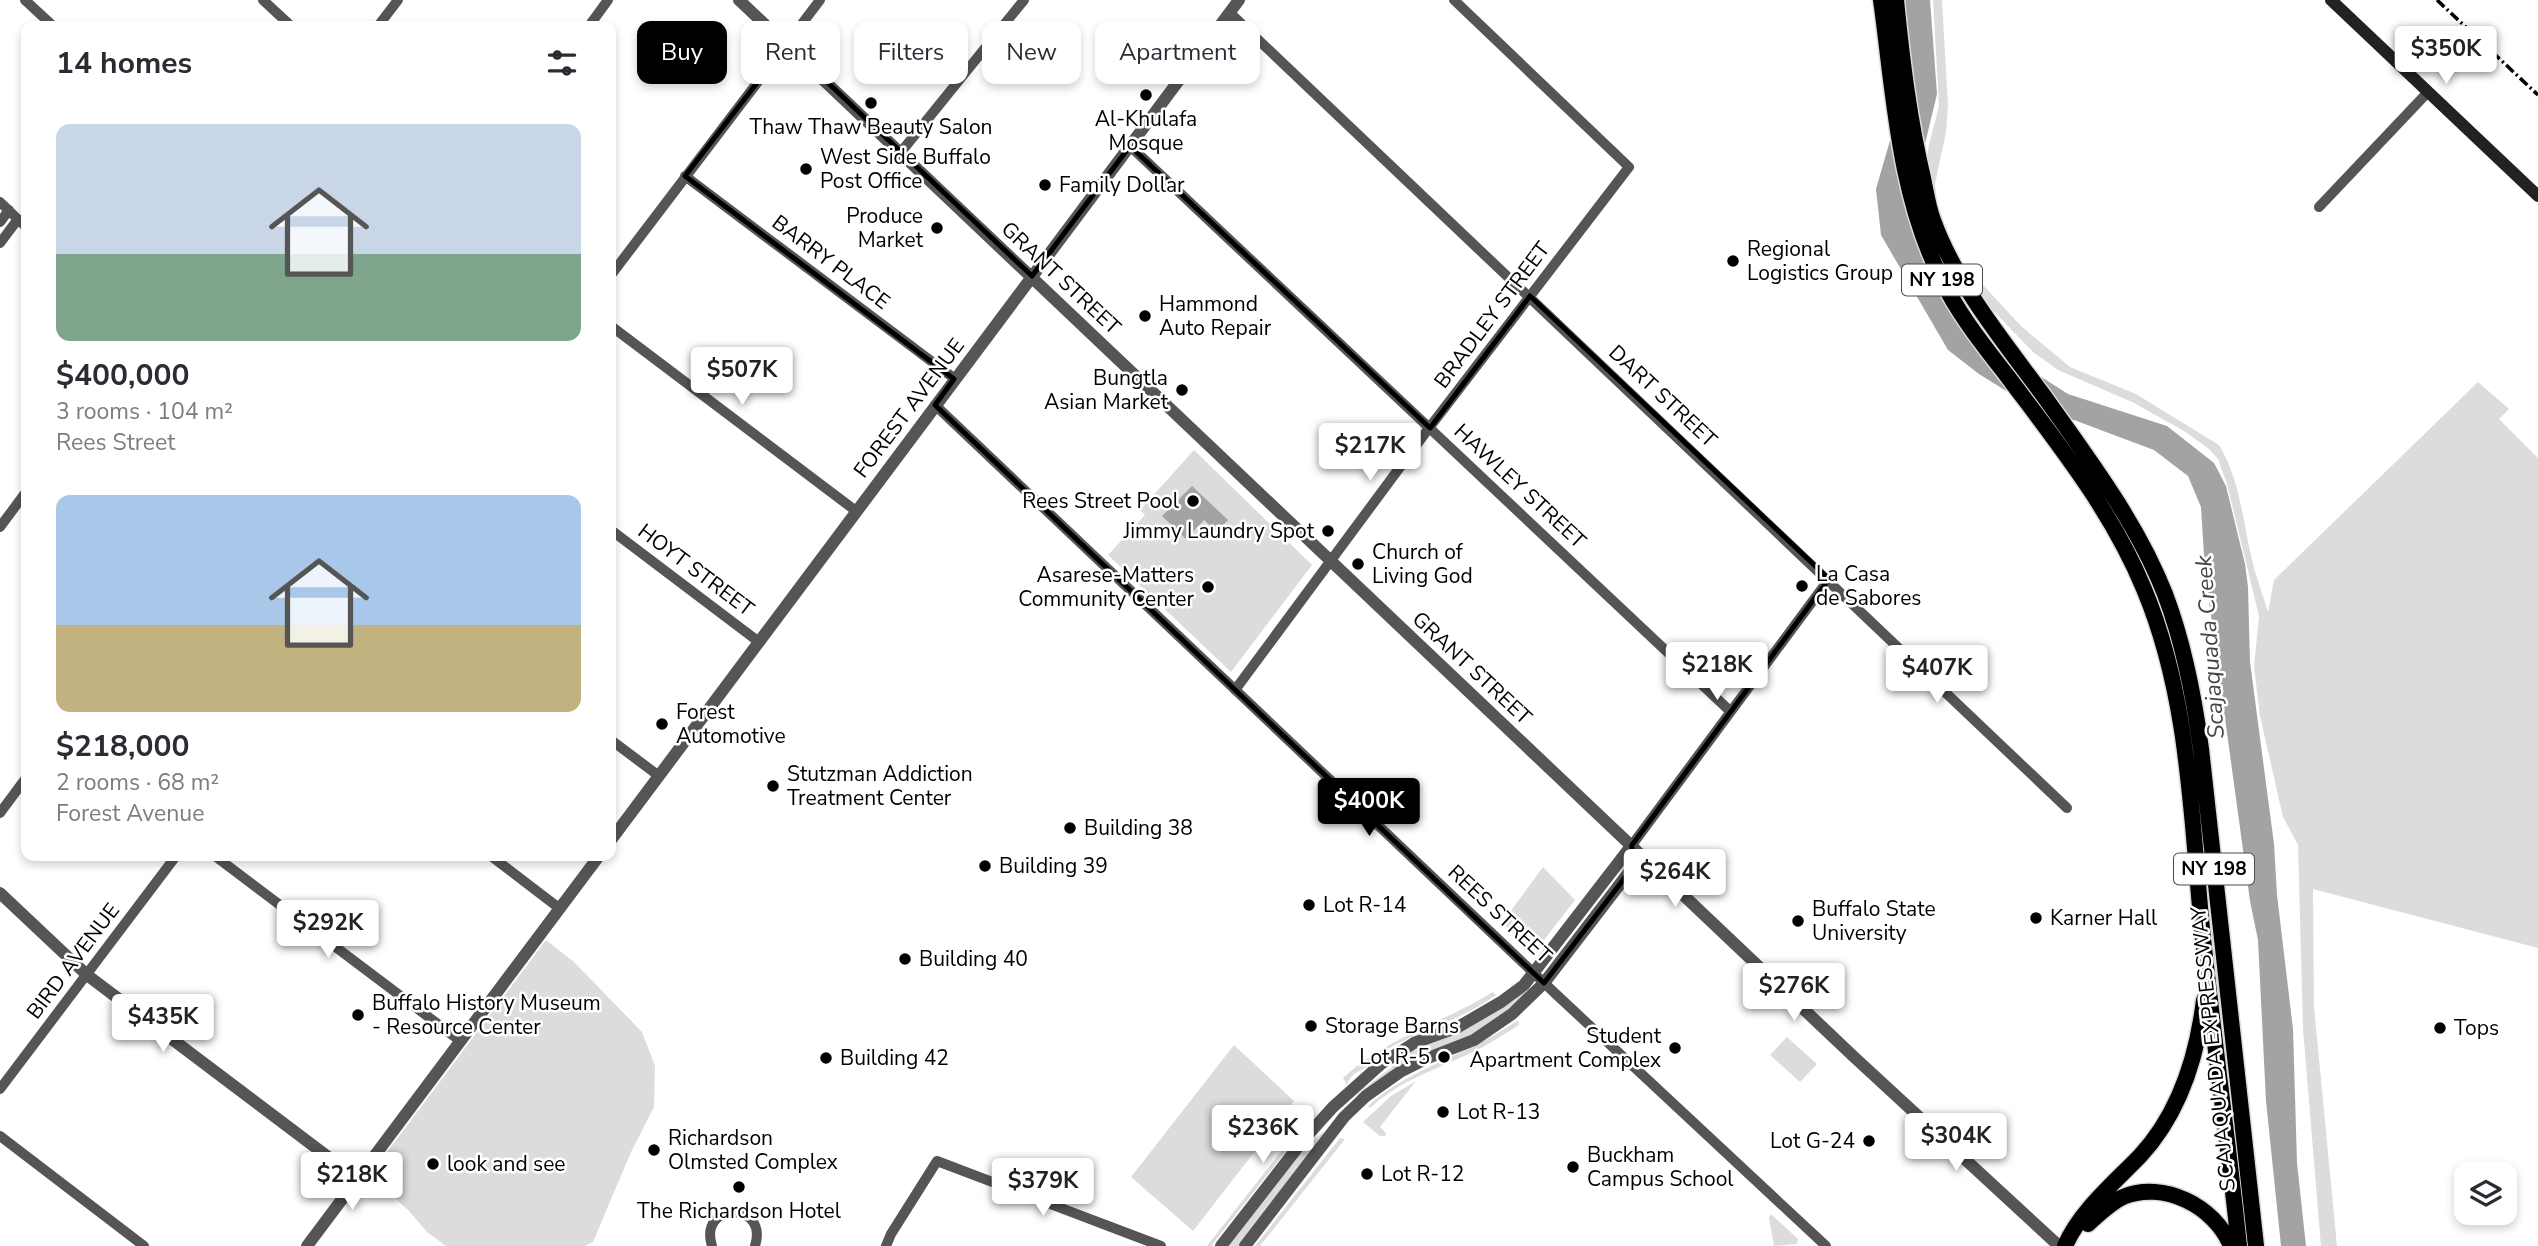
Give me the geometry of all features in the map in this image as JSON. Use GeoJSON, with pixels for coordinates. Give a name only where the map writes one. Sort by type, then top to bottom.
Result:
{"type":"FeatureCollection","features":[{"type":"Feature","properties":{"kind":"highway","name":"SCAJAQUADA EXPRESSWAY"},"geometry":{"type":"LineString","coordinates":[[1881,0],[1901,147],[1917,216],[1941,278],[1971,328],[2073,464],[2114,511],[2164,592],[2192,683],[2256,1246]]}},
{"type":"Feature","properties":{"kind":"highway","name":"SCAJAQUADA EXPRESSWAY"},"geometry":{"type":"LineString","coordinates":[[1896,0],[1910,125],[1933,220],[1961,277],[1990,323],[2089,459],[2114,511],[2144,587],[2171,670],[2183,737],[2239,1246]]}},
{"type":"Feature","properties":{"kind":"highway"},"geometry":{"type":"LineString","coordinates":[[2066,1246],[2071,1232],[2084,1216],[2154,1140],[2177,1102],[2197,1040],[2207,973]]}},
{"type":"Feature","properties":{"kind":"highway"},"geometry":{"type":"LineString","coordinates":[[2066,1246],[2090,1222],[2122,1197],[2159,1192],[2182,1198],[2206,1213],[2218,1225],[2231,1246]]}},
{"type":"Feature","properties":{"kind":"main road"},"geometry":{"type":"LineString","coordinates":[[2331,0],[2538,197]]}},
{"type":"Feature","properties":{"kind":"street"},"geometry":{"type":"LineString","coordinates":[[25,0],[48,21]]}},
{"type":"Feature","properties":{"kind":"street"},"geometry":{"type":"LineString","coordinates":[[263,0],[286,21]]}},
{"type":"Feature","properties":{"kind":"street"},"geometry":{"type":"LineString","coordinates":[[382,21],[398,0]]}},
{"type":"Feature","properties":{"kind":"street"},"geometry":{"type":"LineString","coordinates":[[593,21],[608,0]]}},
{"type":"Feature","properties":{"kind":"street","name":"GRANT STREET"},"geometry":{"type":"LineString","coordinates":[[739,0],[762,21]]}},
{"type":"Feature","properties":{"kind":"street"},"geometry":{"type":"LineString","coordinates":[[804,21],[820,0]]}},
{"type":"Feature","properties":{"kind":"street"},"geometry":{"type":"LineString","coordinates":[[901,152],[1024,0]]}},
{"type":"Feature","properties":{"kind":"street","name":"FOREST AVENUE"},"geometry":{"type":"LineString","coordinates":[[616,833],[1239,0]]}},
{"type":"Feature","properties":{"kind":"street","name":"BRADLEY STREET"},"geometry":{"type":"LineString","coordinates":[[1235,690],[1429,428],[1629,167],[1454,0]]}},
{"type":"Feature","properties":{"kind":"street","name":"DART STREET"},"geometry":{"type":"LineString","coordinates":[[1230,13],[1829,579],[2067,808]]}},
{"type":"Feature","properties":{"kind":"street"},"geometry":{"type":"LineString","coordinates":[[616,268],[756,84]]}},
{"type":"Feature","properties":{"kind":"street","name":"GRANT STREET"},"geometry":{"type":"LineString","coordinates":[[829,84],[1853,1056],[2059,1246]]}},
{"type":"Feature","properties":{"kind":"street"},"geometry":{"type":"LineString","coordinates":[[2319,207],[2428,92]]}},
{"type":"Feature","properties":{"kind":"street","name":"HAWLEY STREET"},"geometry":{"type":"LineString","coordinates":[[1130,146],[1730,711]]}},
{"type":"Feature","properties":{"kind":"street","name":"BARRY PLACE"},"geometry":{"type":"LineString","coordinates":[[685,176],[954,379]]}},
{"type":"Feature","properties":{"kind":"street"},"geometry":{"type":"LineString","coordinates":[[0,202],[21,222]]}},
{"type":"Feature","properties":{"kind":"street"},"geometry":{"type":"LineString","coordinates":[[0,222],[9,210]]}},
{"type":"Feature","properties":{"kind":"street"},"geometry":{"type":"LineString","coordinates":[[0,243],[21,224]]}},
{"type":"Feature","properties":{"kind":"street"},"geometry":{"type":"LineString","coordinates":[[616,330],[856,511]]}},
{"type":"Feature","properties":{"kind":"street","name":"REES STREET"},"geometry":{"type":"LineString","coordinates":[[935,405],[1544,983],[1826,1246]]}},
{"type":"Feature","properties":{"kind":"street"},"geometry":{"type":"LineString","coordinates":[[0,527],[21,499]]}},
{"type":"Feature","properties":{"kind":"street","name":"HOYT STREET"},"geometry":{"type":"LineString","coordinates":[[616,534],[759,642]]}},
{"type":"Feature","properties":{"kind":"street"},"geometry":{"type":"LineString","coordinates":[[1221,1246],[1305,1138],[1333,1107],[1381,1064],[1414,1043],[1458,1027],[1524,985],[1632,845],[1829,579]]}},
{"type":"Feature","properties":{"kind":"street"},"geometry":{"type":"LineString","coordinates":[[616,744],[659,776]]}},
{"type":"Feature","properties":{"kind":"street"},"geometry":{"type":"LineString","coordinates":[[0,813],[21,785]]}},
{"type":"Feature","properties":{"kind":"street"},"geometry":{"type":"LineString","coordinates":[[1245,1246],[1344,1117],[1366,1096],[1400,1072],[1474,1040],[1512,1014],[1544,983],[1630,871],[1632,845]]}},
{"type":"Feature","properties":{"kind":"street","name":"BIRD AVENUE"},"geometry":{"type":"LineString","coordinates":[[0,1089],[172,861]]}},
{"type":"Feature","properties":{"kind":"street"},"geometry":{"type":"LineString","coordinates":[[222,861],[459,1040]]}},
{"type":"Feature","properties":{"kind":"street"},"geometry":{"type":"LineString","coordinates":[[498,861],[559,908]]}},
{"type":"Feature","properties":{"kind":"street"},"geometry":{"type":"LineString","coordinates":[[307,1246],[595,861]]}},
{"type":"Feature","properties":{"kind":"street"},"geometry":{"type":"LineString","coordinates":[[0,893],[87,975],[356,1178]]}},
{"type":"Feature","properties":{"kind":"street"},"geometry":{"type":"LineString","coordinates":[[0,1136],[144,1246]]}},
{"type":"Feature","properties":{"kind":"street"},"geometry":{"type":"LineString","coordinates":[[886,1246],[937,1161],[1161,1246]]}},
{"type":"Feature","properties":{"kind":"street"},"geometry":{"type":"LineString","coordinates":[[712,1246],[709,1236],[715,1221],[720,1216],[734,1212],[742,1213],[754,1223],[758,1237],[757,1246]]}},
{"type":"Feature","properties":{"kind":"street"},"geometry":{"type":"LineString","coordinates":[[875,1246],[891,1234]]}},
{"type":"Feature","properties":{"kind":"highlighted area"},"geometry":{"type":"Polygon","coordinates":[[[787,44],[1032,276],[1130,146],[1430,428],[1530,296],[1829,579],[1632,845],[1630,871],[1544,983],[935,405],[954,379],[685,176],[787,44]]]}},
{"type":"Feature","properties":{"kind":"shaded area"},"geometry":{"type":"Polygon","coordinates":[[[1900,0],[1930,0],[1937,94],[1917,177],[1917,242],[1943,300],[2001,351],[2068,394],[2167,426],[2214,463],[2226,486],[2248,587],[2250,662],[2274,844],[2277,895],[2293,1029],[2297,1163],[2306,1246],[2281,1246],[2266,1101],[2258,940],[2250,901],[2205,572],[2201,507],[2188,476],[2154,450],[2074,420],[2048,417],[1979,374],[1948,350],[1881,235],[1876,189],[1893,130],[1900,0]]]}},
{"type":"Feature","properties":{"kind":"shaded area"},"geometry":{"type":"Polygon","coordinates":[[[1933,0],[1942,0],[1948,105],[1946,132],[1935,184],[1939,217],[1959,259],[2021,326],[2070,367],[2136,394],[2219,445],[2232,472],[2252,560],[2268,612],[2274,580],[2478,382],[2509,409],[2499,419],[2538,458],[2538,948],[2313,889],[2314,1007],[2337,1246],[2321,1246],[2303,1029],[2298,845],[2283,817],[2260,716],[2254,667],[2259,616],[2227,484],[2218,459],[2209,449],[2184,431],[2132,402],[2058,370],[2033,352],[1978,295],[1923,201],[1928,149],[1939,106],[1933,0]]]}},
{"type":"Feature","properties":{"kind":"shaded area"},"geometry":{"type":"Polygon","coordinates":[[[1194,450],[1312,565],[1231,672],[1108,555],[1145,515],[1140,510],[1194,450]]]}},
{"type":"Feature","properties":{"kind":"shaded area","name":"Rees Street Pool"},"geometry":{"type":"Polygon","coordinates":[[[1192,486],[1228,520],[1217,532],[1204,520],[1186,539],[1162,516],[1192,486]]]}},
{"type":"Feature","properties":{"kind":"shaded area"},"geometry":{"type":"Polygon","coordinates":[[[1543,867],[1575,900],[1534,953],[1502,923],[1543,867]]]}},
{"type":"Feature","properties":{"kind":"shaded area"},"geometry":{"type":"Polygon","coordinates":[[[546,940],[574,962],[642,1032],[655,1066],[654,1107],[631,1152],[593,1242],[585,1246],[446,1246],[427,1232],[409,1211],[370,1175],[546,940]]]}},
{"type":"Feature","properties":{"kind":"shaded area"},"geometry":{"type":"Polygon","coordinates":[[[1530,989],[1502,1015],[1475,1033],[1357,1097],[1357,1094],[1411,1052],[1530,989]]]}},
{"type":"Feature","properties":{"kind":"shaded area"},"geometry":{"type":"Polygon","coordinates":[[[1493,992],[1496,995],[1467,1013],[1375,1056],[1376,1060],[1352,1076],[1347,1085],[1343,1078],[1378,1052],[1493,992]]]}},
{"type":"Feature","properties":{"kind":"shaded area"},"geometry":{"type":"Polygon","coordinates":[[[1518,1020],[1519,1025],[1489,1043],[1406,1083],[1370,1108],[1368,1106],[1385,1092],[1422,1070],[1480,1043],[1518,1020]]]}},
{"type":"Feature","properties":{"kind":"shaded area"},"geometry":{"type":"Polygon","coordinates":[[[1787,1037],[1817,1064],[1800,1082],[1770,1055],[1787,1037]]]}},
{"type":"Feature","properties":{"kind":"shaded area"},"geometry":{"type":"Polygon","coordinates":[[[1234,1045],[1294,1101],[1193,1231],[1131,1177],[1234,1045]]]}},
{"type":"Feature","properties":{"kind":"shaded area"},"geometry":{"type":"Polygon","coordinates":[[[1416,1081],[1380,1127],[1386,1133],[1385,1136],[1380,1136],[1363,1122],[1391,1096],[1416,1081]]]}},
{"type":"Feature","properties":{"kind":"shaded area"},"geometry":{"type":"Polygon","coordinates":[[[1311,1113],[1313,1117],[1211,1246],[1207,1246],[1311,1113]]]}},
{"type":"Feature","properties":{"kind":"shaded area"},"geometry":{"type":"Polygon","coordinates":[[[1328,1128],[1239,1246],[1227,1246],[1298,1155],[1328,1128]]]}},
{"type":"Feature","properties":{"kind":"shaded area"},"geometry":{"type":"Polygon","coordinates":[[[1340,1138],[1345,1139],[1260,1246],[1255,1246],[1340,1138]]]}},
{"type":"Feature","properties":{"kind":"shaded area"},"geometry":{"type":"Polygon","coordinates":[[[1771,1214],[1798,1239],[1797,1244],[1774,1246],[1769,1218],[1771,1214]]]}},
{"type":"Feature","properties":{"kind":"railway"},"geometry":{"type":"LineString","coordinates":[[2437,0],[2538,95]]}},
{"type":"Feature","properties":{"kind":"place","name":"Al-Khulafa Mosque"},"geometry":{"type":"Point","coordinates":[1146,95]}},
{"type":"Feature","properties":{"kind":"place","name":"Thaw Thaw Beauty Salon"},"geometry":{"type":"Point","coordinates":[871,103]}},
{"type":"Feature","properties":{"kind":"place","name":"West Side Buffalo Post Office"},"geometry":{"type":"Point","coordinates":[806,169]}},
{"type":"Feature","properties":{"kind":"place","name":"Family Dollar"},"geometry":{"type":"Point","coordinates":[1045,185]}},
{"type":"Feature","properties":{"kind":"place","name":"Produce Market"},"geometry":{"type":"Point","coordinates":[937,228]}},
{"type":"Feature","properties":{"kind":"place","name":"Regional Logistics Group"},"geometry":{"type":"Point","coordinates":[1733,261]}},
{"type":"Feature","properties":{"kind":"place","name":"Hammond Auto Repair"},"geometry":{"type":"Point","coordinates":[1145,316]}},
{"type":"Feature","properties":{"kind":"place","name":"Bungtla Asian Market"},"geometry":{"type":"Point","coordinates":[1182,390]}},
{"type":"Feature","properties":{"kind":"place","name":"Rees Street Pool"},"geometry":{"type":"Point","coordinates":[1193,501]}},
{"type":"Feature","properties":{"kind":"place","name":"Jimmy Laundry Spot"},"geometry":{"type":"Point","coordinates":[1328,531]}},
{"type":"Feature","properties":{"kind":"place","name":"Church of Living God"},"geometry":{"type":"Point","coordinates":[1358,564]}},
{"type":"Feature","properties":{"kind":"place","name":"La Casa de Sabores"},"geometry":{"type":"Point","coordinates":[1802,586]}},
{"type":"Feature","properties":{"kind":"place","name":"Asarese-Matters Community Center"},"geometry":{"type":"Point","coordinates":[1208,587]}},
{"type":"Feature","properties":{"kind":"place","name":"Forest Automotive"},"geometry":{"type":"Point","coordinates":[662,724]}},
{"type":"Feature","properties":{"kind":"place","name":"Stutzman Addiction Treatment Center"},"geometry":{"type":"Point","coordinates":[773,786]}},
{"type":"Feature","properties":{"kind":"place","name":"Building 38"},"geometry":{"type":"Point","coordinates":[1070,828]}},
{"type":"Feature","properties":{"kind":"place","name":"Building 39"},"geometry":{"type":"Point","coordinates":[985,866]}},
{"type":"Feature","properties":{"kind":"place","name":"Lot R-14"},"geometry":{"type":"Point","coordinates":[1309,905]}},
{"type":"Feature","properties":{"kind":"place","name":"Karner Hall"},"geometry":{"type":"Point","coordinates":[2036,918]}},
{"type":"Feature","properties":{"kind":"place","name":"Buffalo State University"},"geometry":{"type":"Point","coordinates":[1798,921]}},
{"type":"Feature","properties":{"kind":"place","name":"Building 40"},"geometry":{"type":"Point","coordinates":[905,959]}},
{"type":"Feature","properties":{"kind":"place","name":"Buffalo History Museum - Resource Center"},"geometry":{"type":"Point","coordinates":[358,1015]}},
{"type":"Feature","properties":{"kind":"place","name":"Storage Barns"},"geometry":{"type":"Point","coordinates":[1311,1026]}},
{"type":"Feature","properties":{"kind":"place","name":"Tops"},"geometry":{"type":"Point","coordinates":[2440,1028]}},
{"type":"Feature","properties":{"kind":"place","name":"Student Apartment Complex"},"geometry":{"type":"Point","coordinates":[1675,1048]}},
{"type":"Feature","properties":{"kind":"place","name":"Lot R-5"},"geometry":{"type":"Point","coordinates":[1444,1057]}},
{"type":"Feature","properties":{"kind":"place","name":"Building 42"},"geometry":{"type":"Point","coordinates":[826,1058]}},
{"type":"Feature","properties":{"kind":"place","name":"Lot R-13"},"geometry":{"type":"Point","coordinates":[1443,1112]}},
{"type":"Feature","properties":{"kind":"place","name":"Lot G-24"},"geometry":{"type":"Point","coordinates":[1869,1141]}},
{"type":"Feature","properties":{"kind":"place","name":"Richardson Olmsted Complex"},"geometry":{"type":"Point","coordinates":[654,1150]}},
{"type":"Feature","properties":{"kind":"place","name":"look and see"},"geometry":{"type":"Point","coordinates":[433,1164]}},
{"type":"Feature","properties":{"kind":"place","name":"Buckham Campus School"},"geometry":{"type":"Point","coordinates":[1573,1167]}},
{"type":"Feature","properties":{"kind":"place","name":"Lot R-12"},"geometry":{"type":"Point","coordinates":[1367,1174]}},
{"type":"Feature","properties":{"kind":"place","name":"The Richardson Hotel"},"geometry":{"type":"Point","coordinates":[739,1187]}},
{"type":"Feature","properties":{"kind":"water label","name":"Scajaquada Creek"},"geometry":{"type":"Point","coordinates":[2210,647]}}]}
